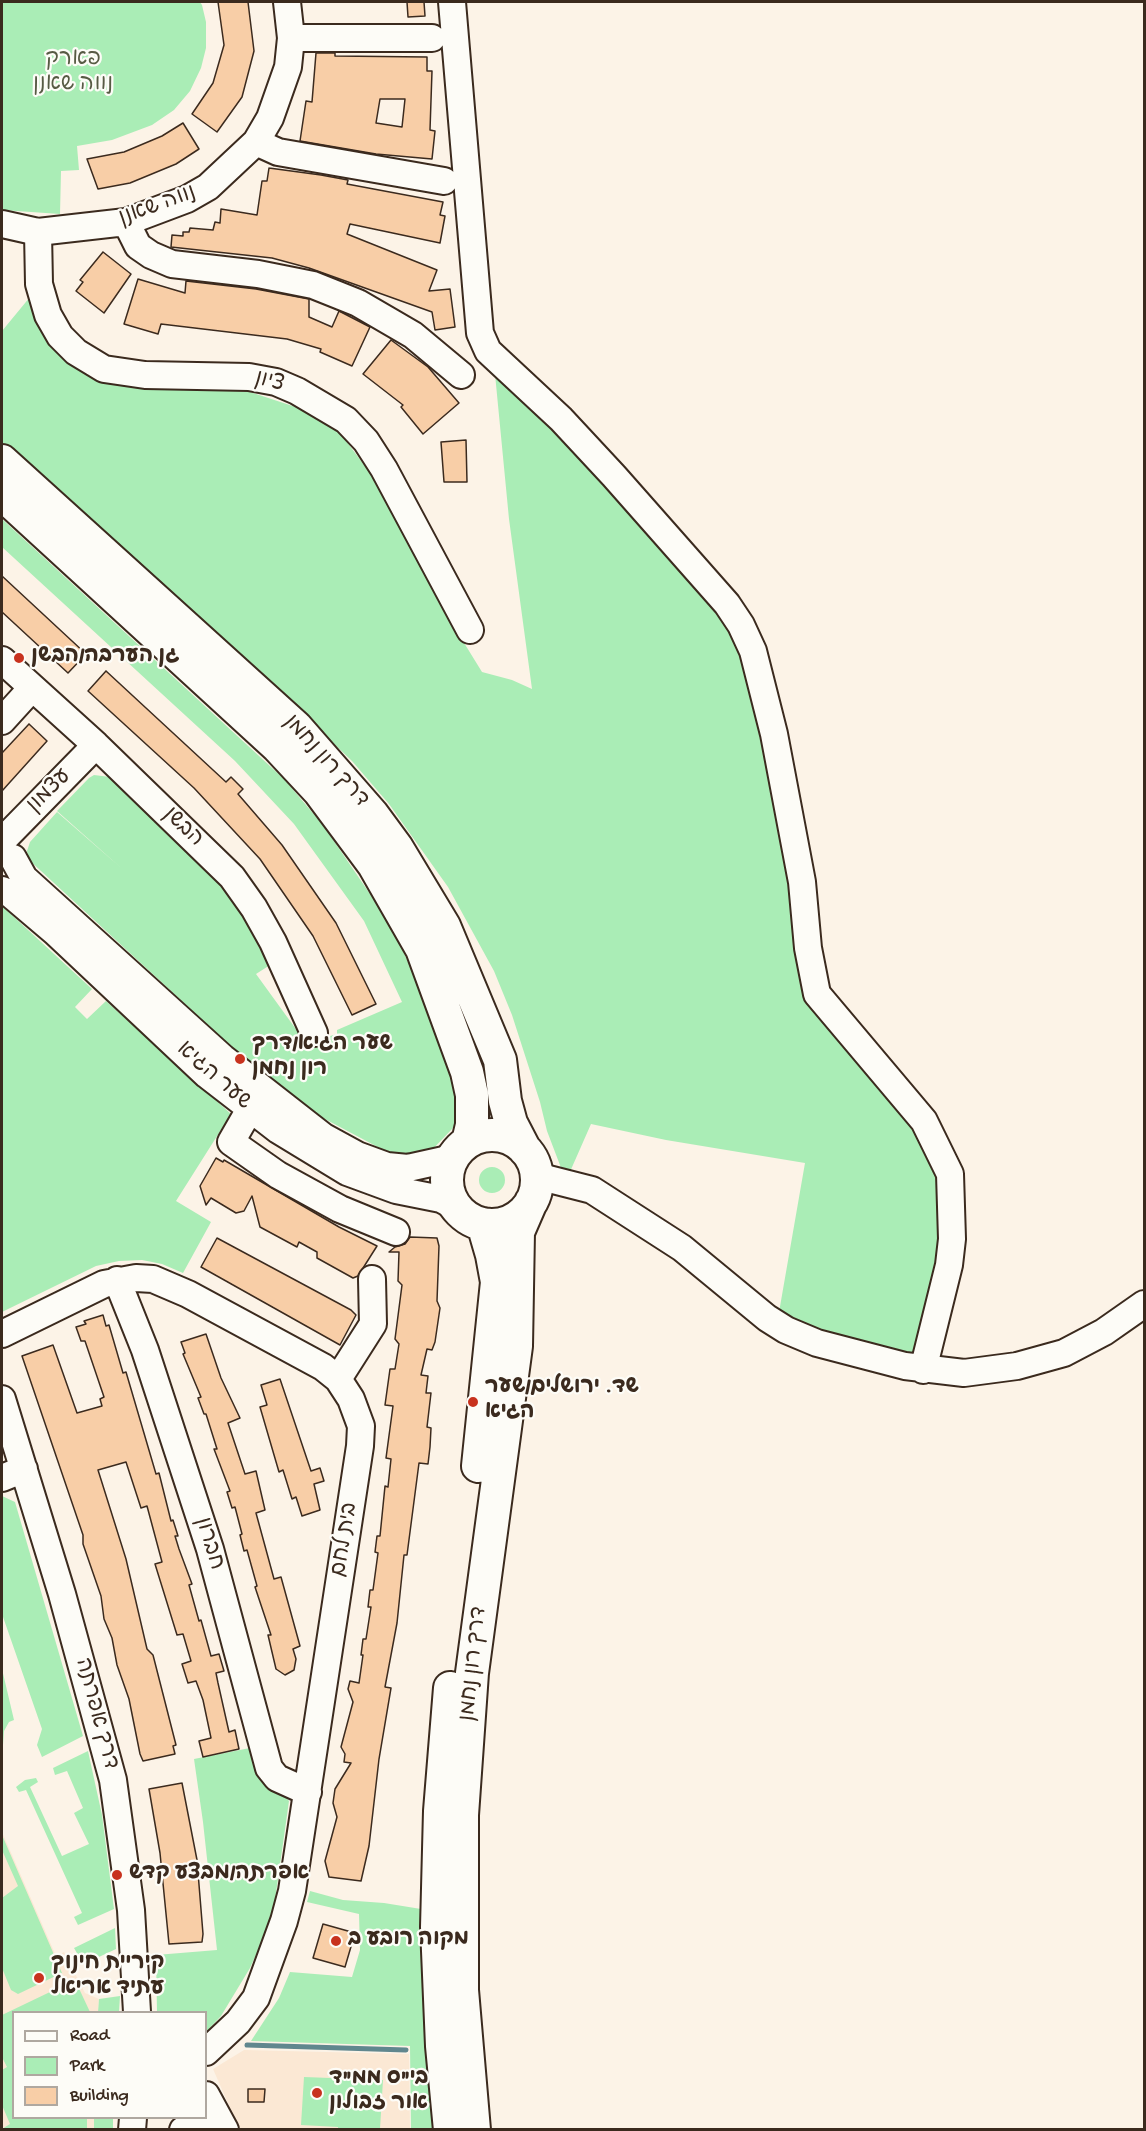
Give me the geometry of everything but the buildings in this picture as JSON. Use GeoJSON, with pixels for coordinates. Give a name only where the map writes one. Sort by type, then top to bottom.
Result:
{"type":"FeatureCollection","features":[{"type":"Feature","properties":{"kind":"main road","name":"דרך רון נחמן"},"geometry":{"type":"LineString","coordinates":[[2,461],[296,727],[372,814],[398,848],[444,926],[500,1060],[505,1101],[511,1124],[531,1176],[518,1232],[516,1346],[472,1673],[462,1815],[462,1989],[474,2130]]}},
{"type":"Feature","properties":{"kind":"main road","name":"דרך רון נחמן"},"geometry":{"type":"LineString","coordinates":[[2,494],[278,747],[319,791],[374,865],[422,949],[467,1072],[472,1095],[472,1125],[461,1150]]}},
{"type":"Feature","properties":{"kind":"main road"},"geometry":{"type":"LineString","coordinates":[[503,1136],[531,1176],[523,1213],[508,1222],[470,1216],[448,1190],[447,1179],[461,1150],[479,1137],[503,1136]]}},
{"type":"Feature","properties":{"kind":"main road","name":"דרך רון נחמן"},"geometry":{"type":"LineString","coordinates":[[450,2130],[441,2026],[438,1862],[452,1668],[495,1313],[496,1282],[492,1255],[470,1216]]}},
{"type":"Feature","properties":{"kind":"street","name":"נווה שאנן"},"geometry":{"type":"LineString","coordinates":[[2,224],[38,232],[126,222],[187,199],[208,188],[256,142],[282,89],[291,38],[287,2]]}},
{"type":"Feature","properties":{"kind":"street"},"geometry":{"type":"LineString","coordinates":[[452,2],[480,333],[488,351],[561,419],[614,476],[727,604],[741,625],[753,651],[774,734],[802,882],[808,948],[817,994],[924,1121],[950,1174],[952,1239],[950,1264],[923,1370]]}},
{"type":"Feature","properties":{"kind":"street"},"geometry":{"type":"LineString","coordinates":[[291,38],[432,38]]}},
{"type":"Feature","properties":{"kind":"street"},"geometry":{"type":"LineString","coordinates":[[256,142],[278,152],[444,182]]}},
{"type":"Feature","properties":{"kind":"street"},"geometry":{"type":"LineString","coordinates":[[126,222],[138,246],[151,255],[172,264],[269,276],[314,285],[358,303],[413,335],[460,375]]}},
{"type":"Feature","properties":{"kind":"street","name":"ציון"},"geometry":{"type":"LineString","coordinates":[[38,232],[39,284],[48,315],[60,336],[76,352],[104,369],[145,375],[249,377],[276,382],[297,391],[346,420],[366,441],[384,469],[470,630]]}},
{"type":"Feature","properties":{"kind":"street","name":"הבשן"},"geometry":{"type":"LineString","coordinates":[[2,660],[96,745],[232,877],[254,908],[273,942],[314,1033]]}},
{"type":"Feature","properties":{"kind":"street"},"geometry":{"type":"LineString","coordinates":[[2,721],[32,688]]}},
{"type":"Feature","properties":{"kind":"street","name":"עצמון"},"geometry":{"type":"LineString","coordinates":[[5,853],[96,745]]}},
{"type":"Feature","properties":{"kind":"street","name":"שער הגיא"},"geometry":{"type":"LineString","coordinates":[[5,853],[24,878],[223,1058],[324,1137],[357,1155],[387,1166],[408,1168],[461,1150]]}},
{"type":"Feature","properties":{"kind":"street","name":"שער הגיא"},"geometry":{"type":"LineString","coordinates":[[2,890],[9,893],[55,932],[207,1075],[278,1130],[347,1172],[396,1190],[441,1199],[470,1216]]}},
{"type":"Feature","properties":{"kind":"street"},"geometry":{"type":"LineString","coordinates":[[250,1109],[231,1142],[278,1175],[340,1209],[396,1232]]}},
{"type":"Feature","properties":{"kind":"street"},"geometry":{"type":"LineString","coordinates":[[531,1176],[592,1190],[682,1248],[767,1318],[786,1330],[817,1343],[923,1370],[964,1373],[983,1371],[1017,1366],[1064,1353],[1104,1332],[1144,1304]]}},
{"type":"Feature","properties":{"kind":"street","name":"בית לחם"},"geometry":{"type":"LineString","coordinates":[[2,1334],[117,1280],[153,1279],[188,1294],[323,1367],[338,1379],[351,1399],[361,1426],[360,1446],[292,1891],[284,1921],[256,1998],[238,2022],[207,2051]]}},
{"type":"Feature","properties":{"kind":"street"},"geometry":{"type":"LineString","coordinates":[[338,1379],[374,1324],[372,1279]]}},
{"type":"Feature","properties":{"kind":"street","name":"חברון"},"geometry":{"type":"LineString","coordinates":[[117,1280],[145,1350],[210,1549],[269,1768],[278,1778],[308,1792]]}},
{"type":"Feature","properties":{"kind":"street","name":"דרך אפרתה"},"geometry":{"type":"LineString","coordinates":[[2,1399],[10,1424],[13,1473],[65,1605],[113,1780],[131,1910],[137,2011]]}},
{"type":"Feature","properties":{"kind":"street"},"geometry":{"type":"LineString","coordinates":[[183,2130],[202,2119]]}},
{"type":"Feature","properties":{"kind":"shaded area","name":"קיריית חינוך עתיד אריאל"},"geometry":{"type":"Polygon","coordinates":[[[2,1832],[56,1956],[64,1952],[85,1993],[99,1999],[98,2011],[12,2011],[12,2119],[94,2119],[94,2129],[2,2129],[2,1832]]]}},
{"type":"Feature","properties":{"kind":"shaded area","name":"בי\"ס ממ\"ד אור זבולון"},"geometry":{"type":"Polygon","coordinates":[[[244,2050],[409,2054],[410,2129],[223,2129],[226,2122],[234,2117],[213,2069],[244,2050]]]}},
{"type":"Feature","properties":{"kind":"green space","name":"פארק נווה שאנן"},"geometry":{"type":"Polygon","coordinates":[[[2,2],[200,2],[202,5],[206,22],[206,48],[201,68],[190,91],[174,110],[152,125],[112,140],[77,146],[79,170],[61,171],[60,214],[2,210],[2,2]]]}},
{"type":"Feature","properties":{"kind":"green space"},"geometry":{"type":"Polygon","coordinates":[[[30,297],[123,382],[250,392],[314,413],[338,430],[382,489],[437,599],[482,672],[512,680],[532,689],[509,519],[495,374],[544,416],[731,627],[749,671],[795,901],[799,976],[807,997],[899,1104],[926,1144],[941,1182],[940,1254],[913,1356],[827,1340],[778,1318],[805,1163],[666,1140],[591,1124],[569,1174],[563,1173],[547,1131],[512,1015],[494,971],[448,887],[389,804],[352,761],[306,717],[2,445],[2,331],[30,297]]]}},
{"type":"Feature","properties":{"kind":"green space"},"geometry":{"type":"Polygon","coordinates":[[[2,519],[284,779],[323,825],[370,894],[396,936],[430,1010],[459,1099],[457,1121],[430,1152],[400,1157],[389,1153],[323,1118],[262,1075],[28,859],[27,851],[30,842],[57,812],[120,867],[57,811],[89,778],[94,775],[110,777],[210,869],[255,929],[270,965],[256,974],[306,1043],[337,1034],[337,1030],[402,1002],[364,921],[294,824],[235,761],[2,547],[2,519]]]}},
{"type":"Feature","properties":{"kind":"green space"},"geometry":{"type":"Polygon","coordinates":[[[2,906],[92,989],[75,1007],[87,1019],[106,1001],[231,1114],[176,1201],[211,1222],[183,1273],[162,1264],[142,1260],[119,1261],[96,1266],[2,1312],[2,906]]]}},
{"type":"Feature","properties":{"kind":"green space"},"geometry":{"type":"Polygon","coordinates":[[[492,1167],[502,1170],[505,1180],[502,1190],[492,1193],[482,1190],[479,1180],[482,1170],[492,1167]]]}},
{"type":"Feature","properties":{"kind":"green space"},"geometry":{"type":"Polygon","coordinates":[[[2,1496],[15,1502],[83,1736],[42,1757],[37,1745],[42,1729],[2,1614],[2,1496]]]}},
{"type":"Feature","properties":{"kind":"green space"},"geometry":{"type":"Polygon","coordinates":[[[2,1669],[14,1720],[9,1722],[4,1731],[3,1745],[2,1669]]]}},
{"type":"Feature","properties":{"kind":"green space"},"geometry":{"type":"Polygon","coordinates":[[[250,1748],[254,1760],[289,1801],[274,1907],[268,1928],[250,1968],[221,2016],[207,2031],[207,2011],[157,2011],[156,1955],[217,1950],[194,1759],[250,1748]]]}},
{"type":"Feature","properties":{"kind":"green space"},"geometry":{"type":"Polygon","coordinates":[[[88,1751],[102,1815],[114,1909],[78,1925],[74,1917],[82,1913],[26,1790],[19,1792],[16,1787],[25,1780],[36,1778],[38,1782],[30,1787],[62,1856],[89,1844],[74,1813],[83,1808],[67,1771],[55,1775],[53,1768],[88,1751]]]}},
{"type":"Feature","properties":{"kind":"green space"},"geometry":{"type":"Polygon","coordinates":[[[2,1835],[62,1973],[18,1994],[11,1990],[2,1968],[2,1898],[18,1886],[2,1850],[2,1835]]]}},
{"type":"Feature","properties":{"kind":"green space"},"geometry":{"type":"Polygon","coordinates":[[[310,1891],[343,1900],[421,1909],[435,2129],[411,2129],[410,2046],[251,2041],[279,1998],[290,1972],[352,1977],[360,1950],[359,1914],[307,1902],[310,1891]]]}},
{"type":"Feature","properties":{"kind":"green space"},"geometry":{"type":"Polygon","coordinates":[[[115,1928],[116,1949],[86,1963],[81,1960],[74,1948],[115,1928]]]}},
{"type":"Feature","properties":{"kind":"green space"},"geometry":{"type":"Polygon","coordinates":[[[75,1980],[90,2011],[12,2011],[12,2119],[87,2119],[87,2129],[2,2129],[10,2124],[2,2105],[2,2070],[7,2067],[2,2057],[2,2015],[75,1980]]]}},
{"type":"Feature","properties":{"kind":"green space"},"geometry":{"type":"Polygon","coordinates":[[[120,1996],[119,2011],[98,2011],[99,1999],[120,1996]]]}},
{"type":"Feature","properties":{"kind":"green space"},"geometry":{"type":"Polygon","coordinates":[[[304,2077],[383,2080],[380,2129],[338,2129],[338,2127],[301,2125],[304,2077]]]}},
{"type":"Feature","properties":{"kind":"green space"},"geometry":{"type":"Polygon","coordinates":[[[94,2119],[113,2119],[113,2129],[94,2129],[94,2119]]]}},
{"type":"Feature","properties":{"kind":"waterway"},"geometry":{"type":"LineString","coordinates":[[247,2045],[406,2050]]}},
{"type":"Feature","properties":{"kind":"place","name":"גן הערבה/הבשן"},"geometry":{"type":"Point","coordinates":[19,658]}},
{"type":"Feature","properties":{"kind":"place","name":"שער הגיא/דרך רון נחמן"},"geometry":{"type":"Point","coordinates":[240,1059]}},
{"type":"Feature","properties":{"kind":"place","name":"שד. ירושלים/שער הגיא"},"geometry":{"type":"Point","coordinates":[473,1402]}},
{"type":"Feature","properties":{"kind":"place","name":"אפרתה/מבצע קדש"},"geometry":{"type":"Point","coordinates":[117,1875]}},
{"type":"Feature","properties":{"kind":"place","name":"מקוה רובע ב"},"geometry":{"type":"Point","coordinates":[336,1941]}},
{"type":"Feature","properties":{"kind":"place","name":"קיריית חינוך עתיד אריאל"},"geometry":{"type":"Point","coordinates":[39,1978]}},
{"type":"Feature","properties":{"kind":"place","name":"בי\"ס ממ\"ד אור זבולון"},"geometry":{"type":"Point","coordinates":[317,2093]}}]}
